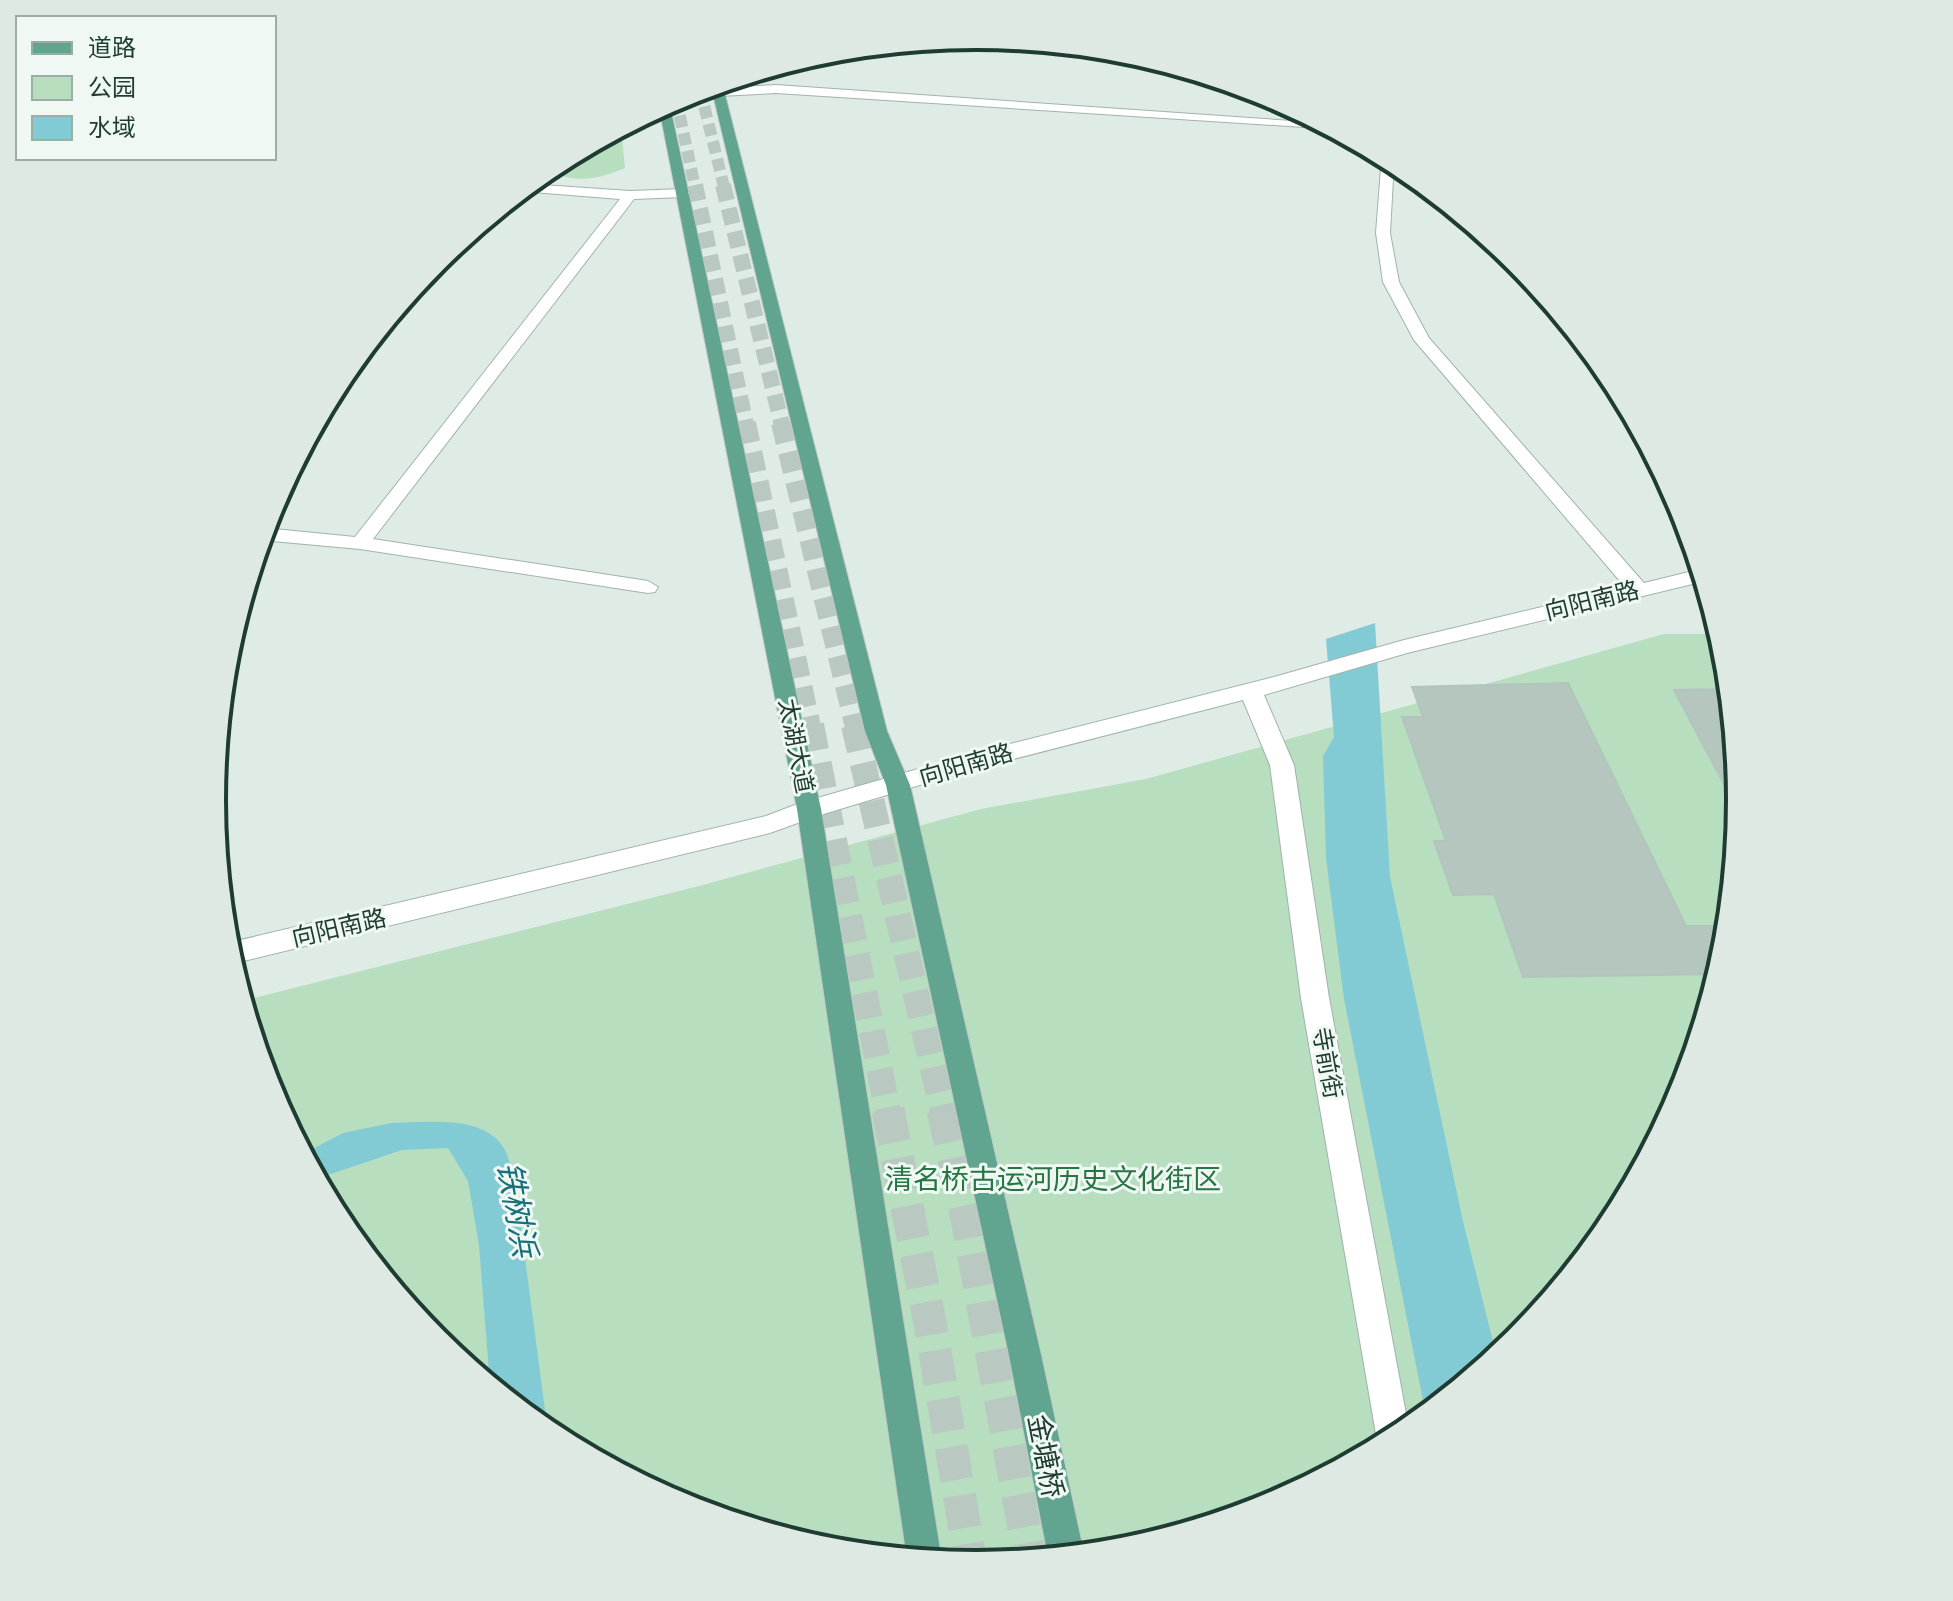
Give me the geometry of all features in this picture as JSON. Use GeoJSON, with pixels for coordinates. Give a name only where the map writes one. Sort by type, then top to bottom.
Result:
{"type":"FeatureCollection","features":[{"type":"Feature","properties":{"kind":"main road"},"geometry":{"type":"LineString","coordinates":[[720,96],[876,731],[898,785]]}},
{"type":"Feature","properties":{"kind":"main road","name":"太湖大道"},"geometry":{"type":"LineString","coordinates":[[667,117],[809,809],[923,1549]]}},
{"type":"Feature","properties":{"kind":"main road","name":"金塘桥"},"geometry":{"type":"LineString","coordinates":[[898,785],[1025,1355],[1064,1546]]}},
{"type":"Feature","properties":{"kind":"street"},"geometry":{"type":"LineString","coordinates":[[740,88],[1304,125]]}},
{"type":"Feature","properties":{"kind":"street"},"geometry":{"type":"LineString","coordinates":[[1386,172],[1383,233],[1391,282],[1422,340],[1638,589]]}},
{"type":"Feature","properties":{"kind":"street"},"geometry":{"type":"LineString","coordinates":[[542,189],[630,195],[683,193]]}},
{"type":"Feature","properties":{"kind":"street"},"geometry":{"type":"LineString","coordinates":[[360,543],[630,195]]}},
{"type":"Feature","properties":{"kind":"street"},"geometry":{"type":"LineString","coordinates":[[275,535],[360,543],[648,587]]}},
{"type":"Feature","properties":{"kind":"street","name":"向阳南路"},"geometry":{"type":"LineString","coordinates":[[241,951],[760,827],[809,809],[963,764],[1404,647],[1692,577]]}},
{"type":"Feature","properties":{"kind":"street","name":"寺前街"},"geometry":{"type":"LineString","coordinates":[[1263,686],[1282,765],[1315,998],[1391,1426]]}},
{"type":"Feature","properties":{"kind":"green space"},"geometry":{"type":"Polygon","coordinates":[[[622,139],[625,168],[590,178],[561,175],[622,139]]]}},
{"type":"Feature","properties":{"kind":"green space","name":"清名桥古运河历史文化街区"},"geometry":{"type":"Polygon","coordinates":[[[1664,634],[1708,634],[1721,703],[1727,800],[1721,898],[1713,947],[1687,1042],[1670,1088],[1650,1132],[1601,1217],[1541,1295],[1471,1365],[1393,1425],[1352,1450],[1264,1494],[1218,1511],[1123,1537],[1074,1545],[976,1551],[879,1545],[830,1537],[735,1511],[689,1494],[645,1474],[560,1425],[482,1365],[446,1331],[412,1295],[352,1217],[303,1132],[283,1088],[253,998],[703,885],[981,809],[1146,779],[1664,634]]]}},
{"type":"Feature","properties":{"kind":"water"},"geometry":{"type":"Polygon","coordinates":[[[1375,623],[1390,877],[1462,1217],[1493,1344],[1423,1403],[1344,999],[1326,858],[1323,756],[1334,737],[1326,639],[1375,623]]]}},
{"type":"Feature","properties":{"kind":"water","name":"铁树浜"},"geometry":{"type":"Polygon","coordinates":[[[391,1123],[455,1123],[485,1131],[506,1152],[515,1182],[546,1415],[489,1371],[479,1245],[468,1181],[448,1148],[402,1150],[327,1175],[312,1149],[343,1133],[391,1123]]]}},
{"type":"Feature","properties":{"kind":"building"},"geometry":{"type":"Polygon","coordinates":[[[1568,683],[1686,926],[1716,926],[1706,974],[1523,977],[1494,894],[1453,895],[1434,841],[1446,841],[1402,717],[1423,717],[1412,687],[1568,683]]]}},
{"type":"Feature","properties":{"kind":"building"},"geometry":{"type":"Polygon","coordinates":[[[1719,689],[1727,789],[1674,690],[1719,689]]]}},
{"type":"Feature","properties":{"kind":"tunnel"},"geometry":{"type":"LineString","coordinates":[[703,102],[724,187]]}},
{"type":"Feature","properties":{"kind":"tunnel"},"geometry":{"type":"LineString","coordinates":[[679,112],[695,187]]}},
{"type":"Feature","properties":{"kind":"tunnel"},"geometry":{"type":"LineString","coordinates":[[695,185],[746,425]]}},
{"type":"Feature","properties":{"kind":"tunnel"},"geometry":{"type":"LineString","coordinates":[[723,185],[782,425]]}},
{"type":"Feature","properties":{"kind":"tunnel"},"geometry":{"type":"LineString","coordinates":[[746,423],[811,727]]}},
{"type":"Feature","properties":{"kind":"tunnel"},"geometry":{"type":"LineString","coordinates":[[781,423],[855,727]]}},
{"type":"Feature","properties":{"kind":"tunnel"},"geometry":{"type":"LineString","coordinates":[[811,725],[888,1112]]}},
{"type":"Feature","properties":{"kind":"tunnel"},"geometry":{"type":"LineString","coordinates":[[854,725],[943,1112]]}},
{"type":"Feature","properties":{"kind":"tunnel"},"geometry":{"type":"LineString","coordinates":[[888,1110],[931,1328],[969,1551]]}},
{"type":"Feature","properties":{"kind":"tunnel"},"geometry":{"type":"LineString","coordinates":[[943,1110],[965,1208],[1028,1549]]}}]}
